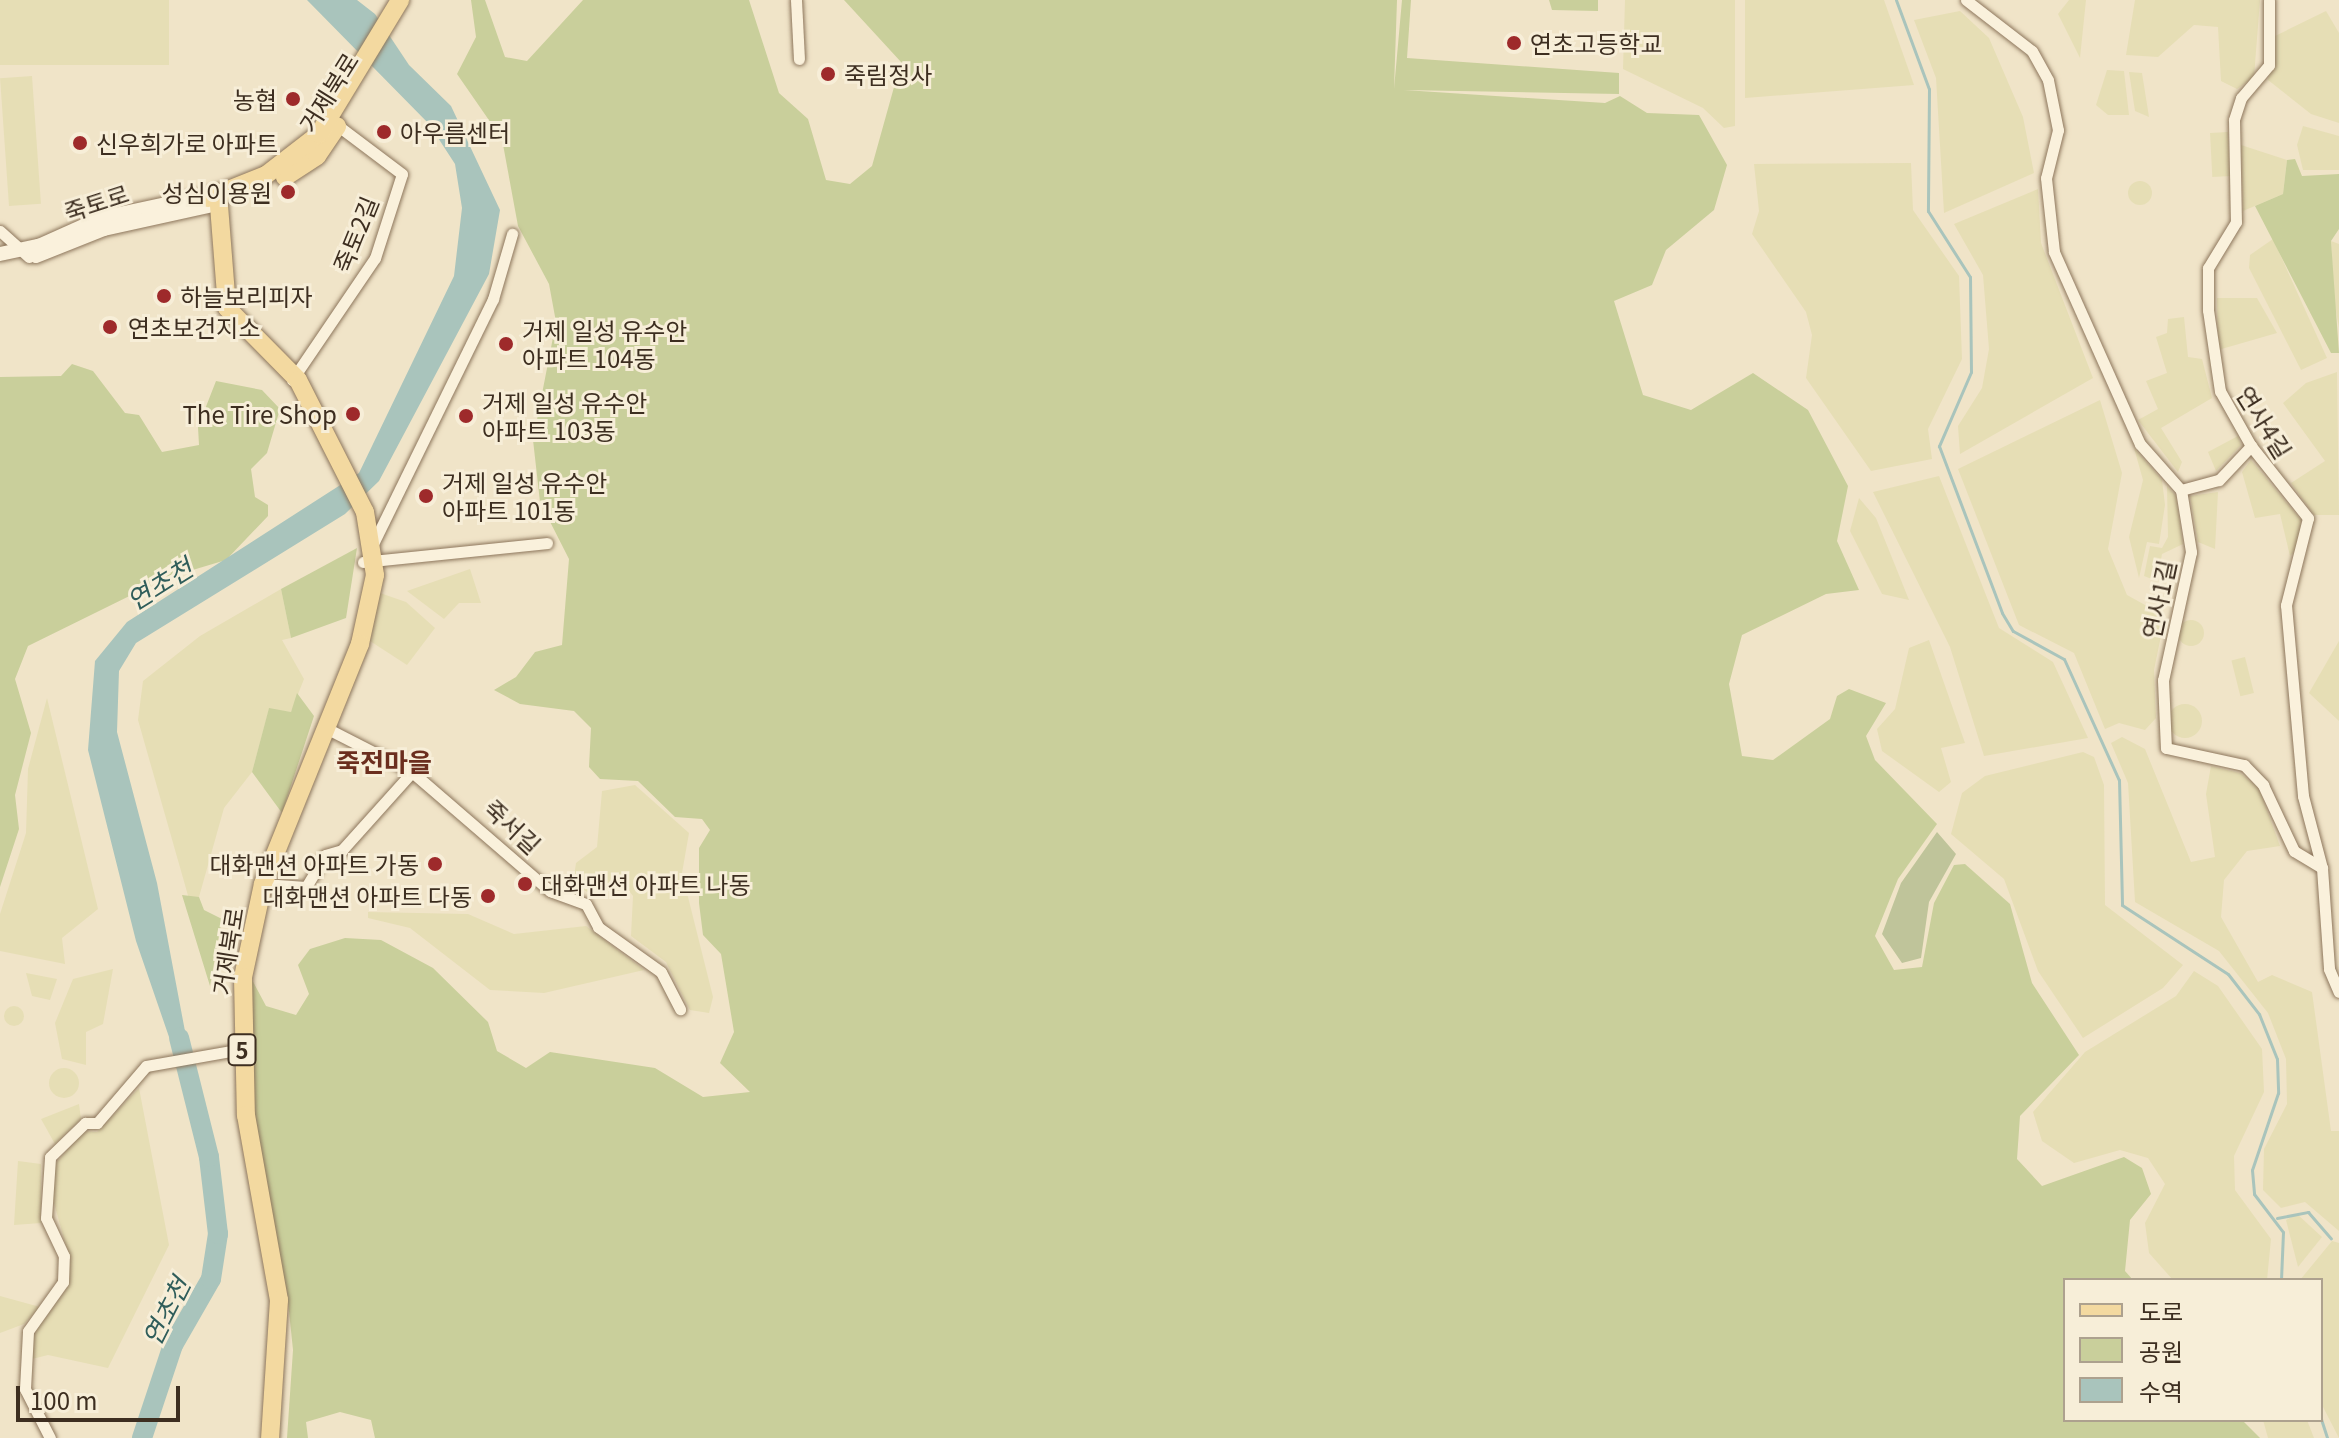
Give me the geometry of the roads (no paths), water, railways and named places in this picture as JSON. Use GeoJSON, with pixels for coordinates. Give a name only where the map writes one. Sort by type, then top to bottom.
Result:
{"type":"FeatureCollection","features":[{"type":"Feature","properties":{"kind":"main road","name":"거제북로"},"geometry":{"type":"LineString","coordinates":[[213,199],[259,191],[308,163],[398,10],[413,0]]}},
{"type":"Feature","properties":{"kind":"main road"},"geometry":{"type":"LineString","coordinates":[[213,199],[218,306],[293,379],[338,470],[368,553]]}},
{"type":"Feature","properties":{"kind":"main road","name":"거제북로"},"geometry":{"type":"LineString","coordinates":[[270,1438],[279,1300],[246,1115],[242,1049],[243,977],[263,884],[366,621],[368,553]]}},
{"type":"Feature","properties":{"kind":"street"},"geometry":{"type":"LineString","coordinates":[[796,0],[799,59]]}},
{"type":"Feature","properties":{"kind":"street"},"geometry":{"type":"LineString","coordinates":[[1966,0],[2032,51],[2048,80],[2058,130],[2046,178],[2054,252],[2140,444],[2181,490],[2219,480],[2251,446]]}},
{"type":"Feature","properties":{"kind":"street","name":"연사4길"},"geometry":{"type":"LineString","coordinates":[[2269,0],[2269,65],[2234,120],[2236,222],[2208,268],[2211,364],[2251,446],[2308,518],[2286,605],[2303,796],[2322,868]]}},
{"type":"Feature","properties":{"kind":"street","name":"죽토2길"},"geometry":{"type":"LineString","coordinates":[[293,379],[375,258],[402,174],[334,122]]}},
{"type":"Feature","properties":{"kind":"street","name":"죽토로"},"geometry":{"type":"LineString","coordinates":[[0,262],[213,199]]}},
{"type":"Feature","properties":{"kind":"street"},"geometry":{"type":"LineString","coordinates":[[0,231],[27,253]]}},
{"type":"Feature","properties":{"kind":"street"},"geometry":{"type":"LineString","coordinates":[[512,234],[493,299],[368,553],[547,546]]}},
{"type":"Feature","properties":{"kind":"street","name":"죽토로"},"geometry":{"type":"LineString","coordinates":[[0,254],[27,253]]}},
{"type":"Feature","properties":{"kind":"street","name":"연사1길"},"geometry":{"type":"LineString","coordinates":[[2181,490],[2191,552],[2163,680],[2166,748],[2244,765],[2263,785],[2294,851],[2322,868]]}},
{"type":"Feature","properties":{"kind":"street","name":"죽서길"},"geometry":{"type":"LineString","coordinates":[[326,728],[412,772],[550,891],[586,904],[598,927],[661,972],[680,1009]]}},
{"type":"Feature","properties":{"kind":"street"},"geometry":{"type":"LineString","coordinates":[[263,884],[306,887],[325,855],[342,850],[412,772]]}},
{"type":"Feature","properties":{"kind":"street"},"geometry":{"type":"LineString","coordinates":[[2322,868],[2329,969],[2339,992]]}},
{"type":"Feature","properties":{"kind":"street"},"geometry":{"type":"LineString","coordinates":[[50,1438],[25,1389],[28,1331],[63,1282],[64,1256],[46,1218],[50,1157],[85,1123],[97,1123],[150,1064],[242,1049]]}},
{"type":"Feature","properties":{"kind":"water"},"geometry":{"type":"Polygon","coordinates":[[[307,0],[357,0],[375,14],[409,65],[451,106],[500,210],[489,274],[379,481],[345,514],[136,643],[119,671],[117,732],[157,883],[191,1063],[179,1066],[136,941],[88,750],[95,661],[127,622],[359,473],[454,276],[462,208],[455,164],[429,124],[307,0]]]}},
{"type":"Feature","properties":{"kind":"waterway"},"geometry":{"type":"LineString","coordinates":[[1896,0],[1929,89],[1928,211],[1970,277],[1971,372],[1939,446],[2002,613],[2013,631],[2064,659],[2119,780],[2122,905],[2228,974],[2259,1014],[2277,1059],[2278,1093],[2252,1170],[2254,1194],[2283,1232],[2281,1278]]}},
{"type":"Feature","properties":{"kind":"waterway","name":"연초천"},"geometry":{"type":"LineString","coordinates":[[142,1438],[173,1345],[211,1279],[218,1234],[209,1157],[179,1038]]}},
{"type":"Feature","properties":{"kind":"waterway"},"geometry":{"type":"LineString","coordinates":[[2277,1218],[2308,1212],[2331,1238]]}},
{"type":"Feature","properties":{"kind":"waterway"},"geometry":{"type":"LineString","coordinates":[[2322,1422],[2327,1438]]}},
{"type":"Feature","properties":{"kind":"place","name":"연초고등학교"},"geometry":{"type":"Point","coordinates":[1514,43]}},
{"type":"Feature","properties":{"kind":"place","name":"죽림정사"},"geometry":{"type":"Point","coordinates":[828,74]}},
{"type":"Feature","properties":{"kind":"place","name":"농협"},"geometry":{"type":"Point","coordinates":[293,99]}},
{"type":"Feature","properties":{"kind":"place","name":"아우름센터"},"geometry":{"type":"Point","coordinates":[384,132]}},
{"type":"Feature","properties":{"kind":"place","name":"신우희가로 아파트"},"geometry":{"type":"Point","coordinates":[80,143]}},
{"type":"Feature","properties":{"kind":"place","name":"성심이용원"},"geometry":{"type":"Point","coordinates":[288,192]}},
{"type":"Feature","properties":{"kind":"place","name":"하늘보리피자"},"geometry":{"type":"Point","coordinates":[164,296]}},
{"type":"Feature","properties":{"kind":"place","name":"연초보건지소"},"geometry":{"type":"Point","coordinates":[110,327]}},
{"type":"Feature","properties":{"kind":"place","name":"거제 일성 유수안 아파트 104동"},"geometry":{"type":"Point","coordinates":[506,344]}},
{"type":"Feature","properties":{"kind":"place","name":"The Tire Shop"},"geometry":{"type":"Point","coordinates":[353,414]}},
{"type":"Feature","properties":{"kind":"place","name":"거제 일성 유수안 아파트 103동"},"geometry":{"type":"Point","coordinates":[466,416]}},
{"type":"Feature","properties":{"kind":"place","name":"거제 일성 유수안 아파트 101동"},"geometry":{"type":"Point","coordinates":[426,496]}},
{"type":"Feature","properties":{"kind":"place","name":"대화맨션 아파트 가동"},"geometry":{"type":"Point","coordinates":[435,864]}},
{"type":"Feature","properties":{"kind":"place","name":"대화맨션 아파트 나동"},"geometry":{"type":"Point","coordinates":[525,884]}},
{"type":"Feature","properties":{"kind":"place","name":"대화맨션 아파트 다동"},"geometry":{"type":"Point","coordinates":[488,896]}},
{"type":"Feature","properties":{"kind":"district","name":"죽전마을"},"geometry":{"type":"Point","coordinates":[384,761]}}]}
